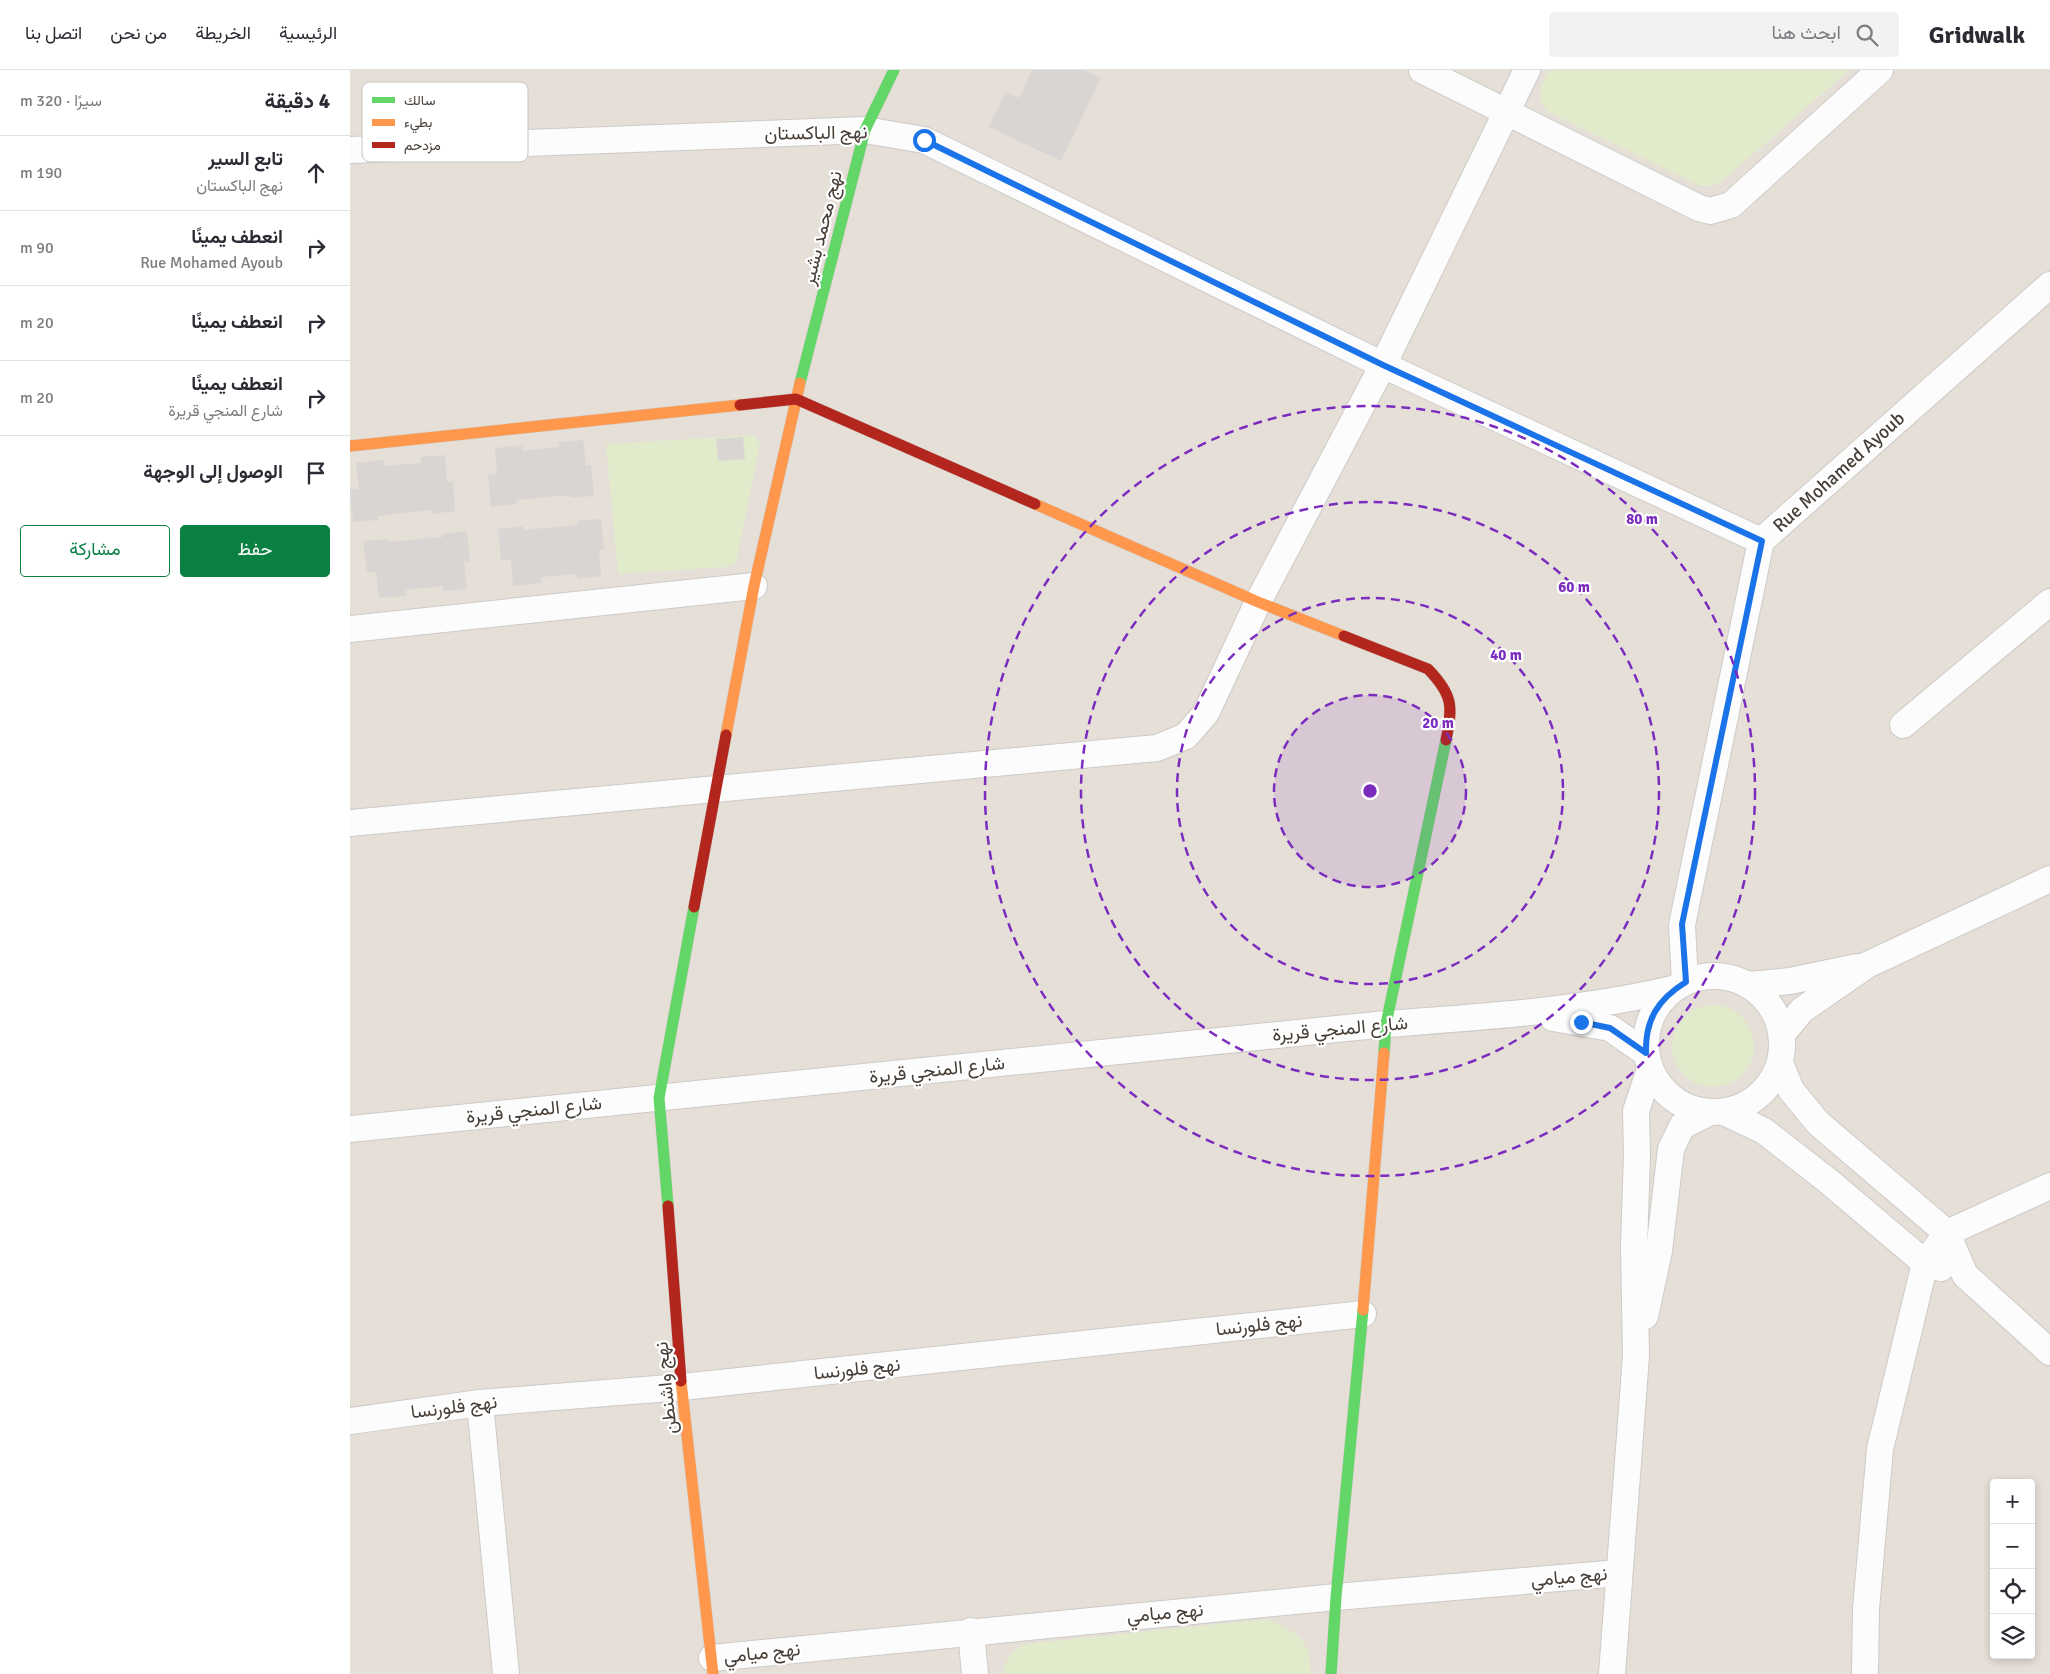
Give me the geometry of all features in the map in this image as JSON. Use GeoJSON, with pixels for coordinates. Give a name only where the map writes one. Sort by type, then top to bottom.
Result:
{"type":"FeatureCollection","features":[{"type":"Feature","properties":{"kind":"street","name":"نهج محمد بشير"},"geometry":{"type":"LineString","coordinates":[[715,789],[754,586],[796,399],[865,130],[894,70]]}},
{"type":"Feature","properties":{"kind":"street"},"geometry":{"type":"LineString","coordinates":[[1422,70],[1690,204],[1710,211],[1731,206],[1880,70]]}},
{"type":"Feature","properties":{"kind":"street"},"geometry":{"type":"LineString","coordinates":[[350,823],[1157,748],[1186,736],[1206,713],[1258,602],[1383,365],[1526,70]]}},
{"type":"Feature","properties":{"kind":"street","name":"نهج الباكستان"},"geometry":{"type":"LineString","coordinates":[[528,143],[865,130],[924,140],[1383,365],[1762,541]]}},
{"type":"Feature","properties":{"kind":"street","name":"Rue Mohamed Ayoub"},"geometry":{"type":"LineString","coordinates":[[1679,985],[1682,924],[1762,541],[2050,285]]}},
{"type":"Feature","properties":{"kind":"street"},"geometry":{"type":"LineString","coordinates":[[350,446],[796,399],[1258,602],[1428,669],[1442,683],[1450,697],[1452,711],[1386,1024],[1363,1314],[1336,1597],[1332,1674]]}},
{"type":"Feature","properties":{"kind":"street"},"geometry":{"type":"LineString","coordinates":[[350,629],[754,586]]}},
{"type":"Feature","properties":{"kind":"street"},"geometry":{"type":"LineString","coordinates":[[1903,725],[2050,602]]}},
{"type":"Feature","properties":{"kind":"street","name":"نهج واشنطن"},"geometry":{"type":"LineString","coordinates":[[713,1666],[682,1387],[659,1098],[715,789]]}},
{"type":"Feature","properties":{"kind":"street"},"geometry":{"type":"LineString","coordinates":[[1782,1034],[1802,1010],[1867,965],[2050,879]]}},
{"type":"Feature","properties":{"kind":"street"},"geometry":{"type":"LineString","coordinates":[[1748,985],[1790,981],[1867,965]]}},
{"type":"Feature","properties":{"kind":"street"},"geometry":{"type":"LineString","coordinates":[[1612,1674],[1636,1356],[1634,1248],[1637,1155],[1636,1110],[1648,1061],[1646,1034],[1651,1017],[1660,1002],[1679,985],[1706,976],[1728,977],[1748,985],[1764,997],[1776,1014],[1782,1034],[1780,1063],[1772,1081],[1760,1096],[1743,1106],[1716,1113],[1682,1126],[1671,1149],[1659,1251],[1636,1356]]}},
{"type":"Feature","properties":{"kind":"street","name":"شارع المنجي قريرة"},"geometry":{"type":"LineString","coordinates":[[350,1129],[1386,1024],[1525,1014],[1626,1000],[1679,985]]}},
{"type":"Feature","properties":{"kind":"street","name":"شارع المنجي قريرة"},"geometry":{"type":"LineString","coordinates":[[1525,1014],[1610,1028],[1648,1061]]}},
{"type":"Feature","properties":{"kind":"street"},"geometry":{"type":"LineString","coordinates":[[1648,1061],[1659,1086],[1673,1100],[1689,1108],[1716,1113],[1764,1131],[1827,1180],[1925,1263],[1965,1275]]}},
{"type":"Feature","properties":{"kind":"street"},"geometry":{"type":"LineString","coordinates":[[1780,1063],[1791,1090],[1818,1123],[1947,1233],[1965,1275],[2050,1352]]}},
{"type":"Feature","properties":{"kind":"street"},"geometry":{"type":"LineString","coordinates":[[1864,1674],[1866,1609],[1880,1449],[1925,1263],[1947,1233],[2050,1186]]}},
{"type":"Feature","properties":{"kind":"street","name":"نهج فلورنسا"},"geometry":{"type":"LineString","coordinates":[[350,1421],[480,1403],[682,1387],[1363,1314]]}},
{"type":"Feature","properties":{"kind":"street"},"geometry":{"type":"LineString","coordinates":[[480,1403],[506,1674]]}},
{"type":"Feature","properties":{"kind":"street","name":"نهج ميامي"},"geometry":{"type":"LineString","coordinates":[[713,1666],[971,1631],[1619,1573]]}},
{"type":"Feature","properties":{"kind":"street"},"geometry":{"type":"LineString","coordinates":[[971,1631],[975,1674]]}},
{"type":"Feature","properties":{"kind":"shaded area"},"geometry":{"type":"Polygon","coordinates":[[[350,70],[2050,70],[2050,1674],[350,1674],[350,70]]]}},
{"type":"Feature","properties":{"kind":"green space"},"geometry":{"type":"Polygon","coordinates":[[[1549,70],[1849,70],[1724,180],[1712,186],[1700,186],[1547,111],[1540,101],[1541,85],[1549,70]]]}},
{"type":"Feature","properties":{"kind":"green space"},"geometry":{"type":"Polygon","coordinates":[[[754,435],[760,445],[736,562],[727,567],[618,574],[606,444],[754,435]]]}},
{"type":"Feature","properties":{"kind":"green space"},"geometry":{"type":"Polygon","coordinates":[[[1713,1005],[1729,1009],[1742,1017],[1750,1030],[1754,1046],[1750,1062],[1742,1075],[1729,1083],[1713,1087],[1697,1083],[1684,1075],[1676,1062],[1672,1046],[1676,1030],[1684,1017],[1697,1009],[1713,1005]]]}},
{"type":"Feature","properties":{"kind":"green space"},"geometry":{"type":"Polygon","coordinates":[[[1268,1619],[1287,1628],[1301,1639],[1309,1653],[1310,1674],[1003,1674],[1009,1656],[1024,1644],[1268,1619]]]}},
{"type":"Feature","properties":{"kind":"building"},"geometry":{"type":"Polygon","coordinates":[[[1032,70],[1084,70],[1101,78],[1061,161],[989,127],[1006,92],[1019,98],[1032,70]]]}},
{"type":"Feature","properties":{"kind":"building"},"geometry":{"type":"Polygon","coordinates":[[[743,437],[745,459],[718,461],[716,439],[743,437]]]}},
{"type":"Feature","properties":{"kind":"building"},"geometry":{"type":"Polygon","coordinates":[[[583,440],[586,466],[591,465],[594,496],[570,498],[570,495],[516,500],[516,504],[491,507],[488,475],[497,474],[495,448],[523,445],[523,451],[559,447],[559,442],[583,440]]]}},
{"type":"Feature","properties":{"kind":"building"},"geometry":{"type":"Polygon","coordinates":[[[445,455],[447,482],[453,481],[455,511],[432,514],[431,510],[378,516],[378,520],[353,522],[350,490],[359,489],[356,463],[384,460],[385,466],[421,463],[420,457],[445,455]]]}},
{"type":"Feature","properties":{"kind":"building"},"geometry":{"type":"Polygon","coordinates":[[[601,519],[604,549],[599,550],[601,576],[577,579],[577,574],[541,577],[541,583],[513,586],[511,560],[501,560],[498,529],[523,526],[523,530],[578,525],[577,521],[601,519]]]}},
{"type":"Feature","properties":{"kind":"building"},"geometry":{"type":"Polygon","coordinates":[[[467,531],[470,562],[464,562],[467,589],[443,591],[442,586],[406,590],[407,596],[379,598],[376,572],[367,573],[363,541],[389,539],[389,542],[443,537],[442,534],[467,531]]]}},
{"type":"Feature","properties":{"kind":"traffic: fast"},"geometry":{"type":"LineString","coordinates":[[800,383],[865,130],[894,70]]}},
{"type":"Feature","properties":{"kind":"traffic: fast"},"geometry":{"type":"LineString","coordinates":[[1384,1053],[1386,1024],[1446,740]]}},
{"type":"Feature","properties":{"kind":"traffic: fast"},"geometry":{"type":"LineString","coordinates":[[668,1206],[659,1098],[694,907]]}},
{"type":"Feature","properties":{"kind":"traffic: fast"},"geometry":{"type":"LineString","coordinates":[[1331,1674],[1336,1597],[1363,1310]]}},
{"type":"Feature","properties":{"kind":"traffic: slow"},"geometry":{"type":"LineString","coordinates":[[726,735],[754,586],[800,383]]}},
{"type":"Feature","properties":{"kind":"traffic: slow"},"geometry":{"type":"LineString","coordinates":[[350,446],[740,405]]}},
{"type":"Feature","properties":{"kind":"traffic: slow"},"geometry":{"type":"LineString","coordinates":[[1035,504],[1258,602],[1344,636]]}},
{"type":"Feature","properties":{"kind":"traffic: slow"},"geometry":{"type":"LineString","coordinates":[[1363,1310],[1384,1053]]}},
{"type":"Feature","properties":{"kind":"traffic: slow"},"geometry":{"type":"LineString","coordinates":[[681,1381],[713,1674]]}},
{"type":"Feature","properties":{"kind":"traffic: jam"},"geometry":{"type":"LineString","coordinates":[[740,405],[796,399],[1035,504]]}},
{"type":"Feature","properties":{"kind":"traffic: jam"},"geometry":{"type":"LineString","coordinates":[[1344,636],[1428,669],[1447,694],[1450,718],[1446,740]]}},
{"type":"Feature","properties":{"kind":"traffic: jam"},"geometry":{"type":"LineString","coordinates":[[694,907],[726,735]]}},
{"type":"Feature","properties":{"kind":"traffic: jam"},"geometry":{"type":"LineString","coordinates":[[668,1206],[681,1381]]}},
{"type":"Feature","properties":{"kind":"route"},"geometry":{"type":"LineString","coordinates":[[924,140],[1383,365],[1762,541],[1682,924],[1686,982],[1673,989],[1660,1002],[1651,1017],[1646,1034],[1646,1053],[1610,1028],[1581,1022]]}}]}
